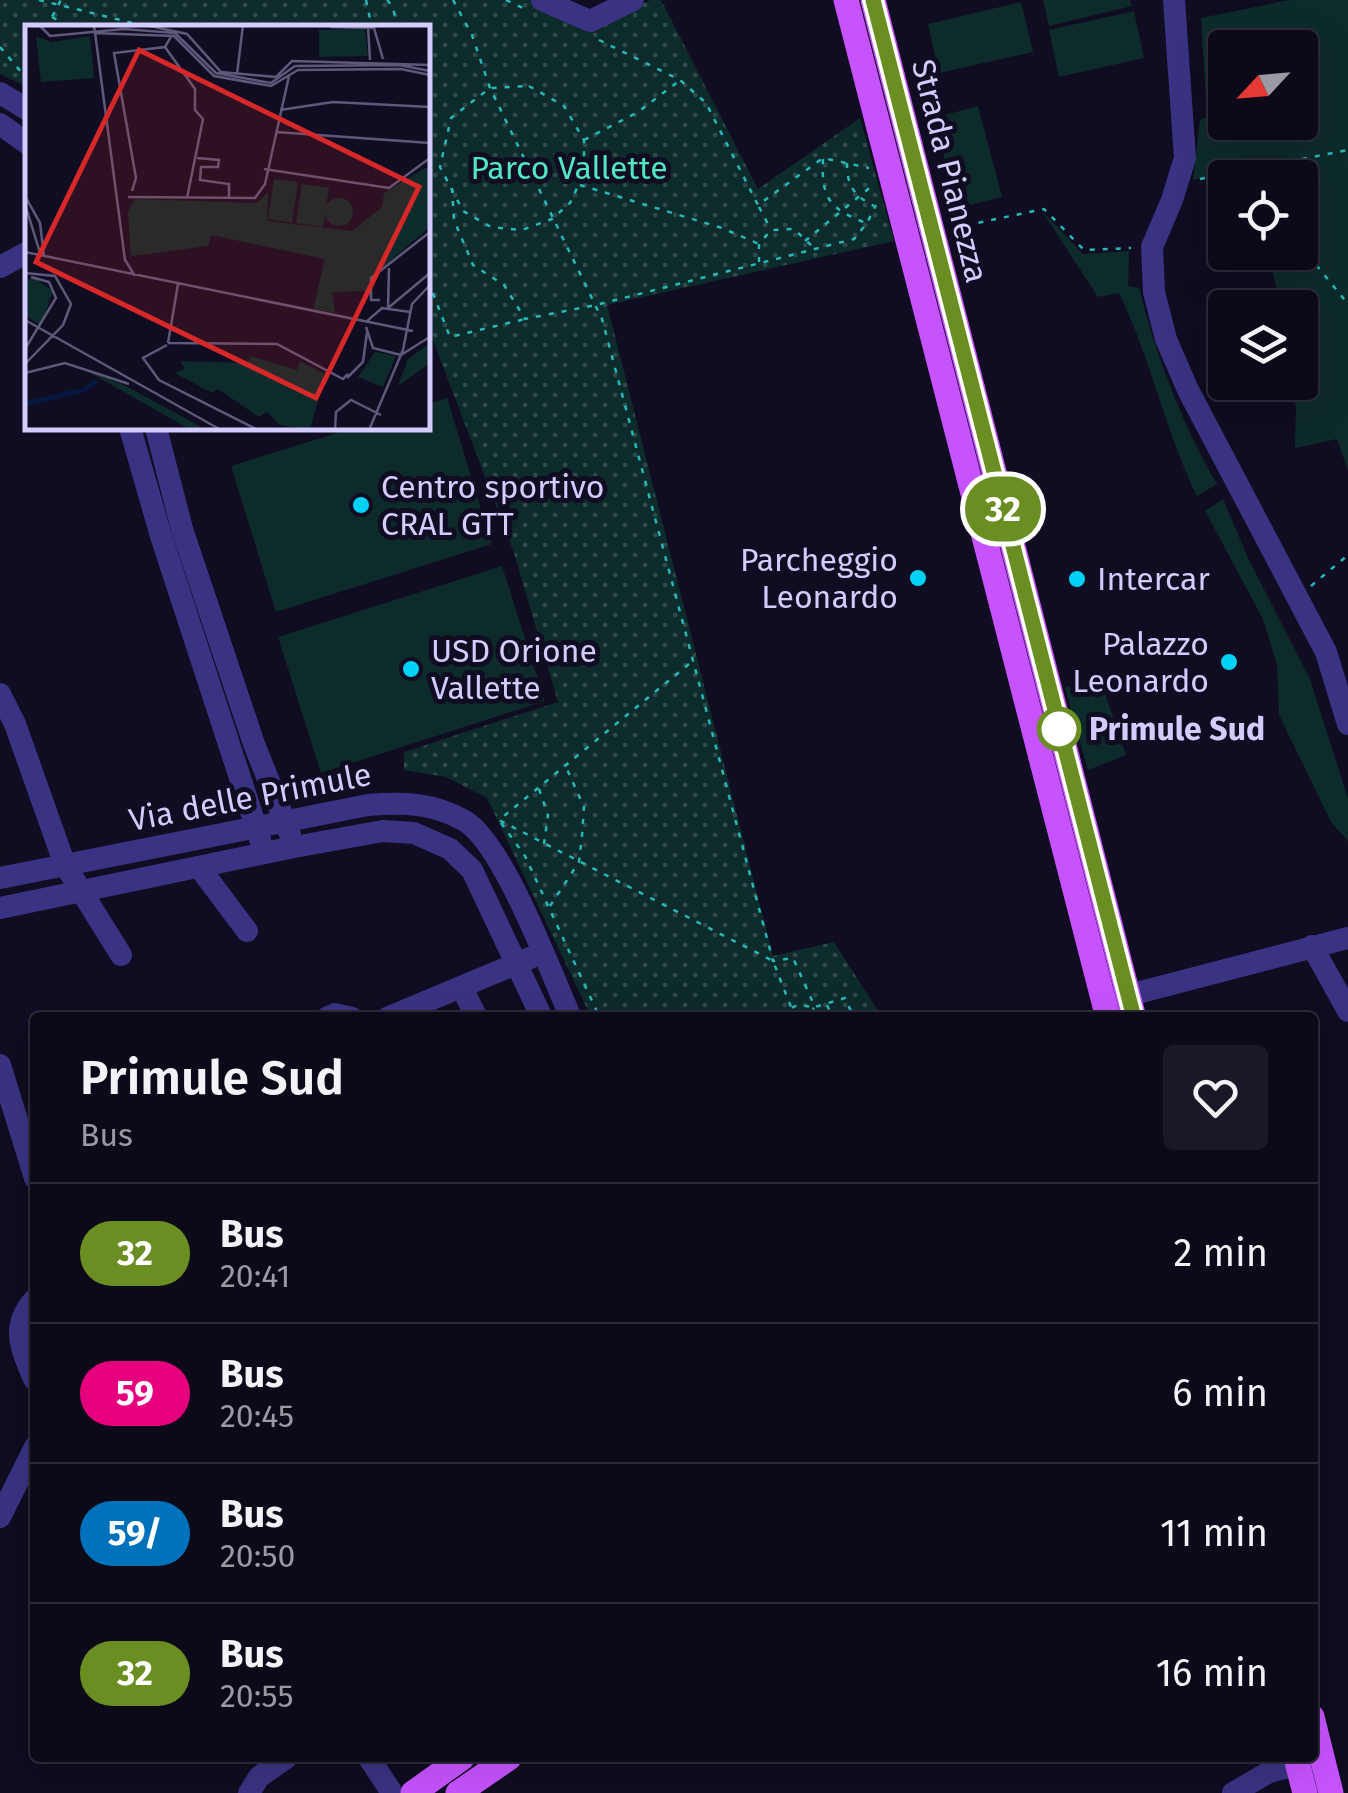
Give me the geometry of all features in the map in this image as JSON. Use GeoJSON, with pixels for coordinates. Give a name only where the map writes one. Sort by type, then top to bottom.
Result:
{"type":"FeatureCollection","features":[{"type":"Feature","properties":{"kind":"main road","name":"Strada Pianezza"},"geometry":{"type":"LineString","coordinates":[[846,0],[952,362],[1119,1008]]}},
{"type":"Feature","properties":{"kind":"main road","name":"Strada Pianezza"},"geometry":{"type":"LineString","coordinates":[[873,0],[932,232],[952,362]]}},
{"type":"Feature","properties":{"kind":"main road"},"geometry":{"type":"LineString","coordinates":[[412,1793],[456,1762]]}},
{"type":"Feature","properties":{"kind":"main road"},"geometry":{"type":"LineString","coordinates":[[458,1793],[503,1762]]}},
{"type":"Feature","properties":{"kind":"street"},"geometry":{"type":"LineString","coordinates":[[539,7],[590,21],[633,0]]}},
{"type":"Feature","properties":{"kind":"street"},"geometry":{"type":"LineString","coordinates":[[1174,0],[1185,158],[1152,247],[1154,292],[1166,339],[1196,405],[1326,652],[1348,724]]}},
{"type":"Feature","properties":{"kind":"street"},"geometry":{"type":"LineString","coordinates":[[0,93],[25,108]]}},
{"type":"Feature","properties":{"kind":"street"},"geometry":{"type":"LineString","coordinates":[[0,124],[25,142]]}},
{"type":"Feature","properties":{"kind":"street"},"geometry":{"type":"LineString","coordinates":[[0,267],[25,254]]}},
{"type":"Feature","properties":{"kind":"street"},"geometry":{"type":"LineString","coordinates":[[131,430],[172,532],[215,665],[264,853]]}},
{"type":"Feature","properties":{"kind":"street"},"geometry":{"type":"LineString","coordinates":[[156,430],[172,532]]}},
{"type":"Feature","properties":{"kind":"street"},"geometry":{"type":"LineString","coordinates":[[215,665],[287,822],[294,847]]}},
{"type":"Feature","properties":{"kind":"street"},"geometry":{"type":"LineString","coordinates":[[0,694],[15,724],[65,864],[121,955]]}},
{"type":"Feature","properties":{"kind":"street","name":"Via delle Primule"},"geometry":{"type":"LineString","coordinates":[[0,878],[368,805],[404,802],[436,808],[468,823],[494,852],[567,1012]]}},
{"type":"Feature","properties":{"kind":"street","name":"Via delle Primule"},"geometry":{"type":"LineString","coordinates":[[0,908],[294,847],[383,831],[414,833],[450,849],[472,870],[539,1012]]}},
{"type":"Feature","properties":{"kind":"street","name":"Via delle Primule"},"geometry":{"type":"LineString","coordinates":[[199,866],[247,930]]}},
{"type":"Feature","properties":{"kind":"street","name":"Strada Pianezza"},"geometry":{"type":"LineString","coordinates":[[1119,1008],[1348,938]]}},
{"type":"Feature","properties":{"kind":"street"},"geometry":{"type":"LineString","coordinates":[[1312,946],[1348,1011]]}},
{"type":"Feature","properties":{"kind":"street"},"geometry":{"type":"LineString","coordinates":[[403,1012],[542,952]]}},
{"type":"Feature","properties":{"kind":"street"},"geometry":{"type":"LineString","coordinates":[[462,988],[474,1012]]}},
{"type":"Feature","properties":{"kind":"street"},"geometry":{"type":"LineString","coordinates":[[0,1065],[30,1162]]}},
{"type":"Feature","properties":{"kind":"street"},"geometry":{"type":"LineString","coordinates":[[30,1306],[18,1326],[19,1344],[30,1370]]}},
{"type":"Feature","properties":{"kind":"street"},"geometry":{"type":"LineString","coordinates":[[0,1517],[30,1457]]}},
{"type":"Feature","properties":{"kind":"street"},"geometry":{"type":"LineString","coordinates":[[248,1793],[259,1776],[280,1762]]}},
{"type":"Feature","properties":{"kind":"street"},"geometry":{"type":"LineString","coordinates":[[372,1762],[392,1793]]}},
{"type":"Feature","properties":{"kind":"street"},"geometry":{"type":"LineString","coordinates":[[1240,1788],[1262,1762]]}},
{"type":"Feature","properties":{"kind":"street"},"geometry":{"type":"LineString","coordinates":[[1240,1788],[1309,1776]]}},
{"type":"Feature","properties":{"kind":"path"},"geometry":{"type":"LineString","coordinates":[[39,0],[142,25]]}},
{"type":"Feature","properties":{"kind":"path"},"geometry":{"type":"LineString","coordinates":[[366,0],[371,25]]}},
{"type":"Feature","properties":{"kind":"path"},"geometry":{"type":"LineString","coordinates":[[387,0],[396,25]]}},
{"type":"Feature","properties":{"kind":"path"},"geometry":{"type":"LineString","coordinates":[[453,0],[472,34],[490,88],[596,304],[773,962],[791,1008]]}},
{"type":"Feature","properties":{"kind":"path"},"geometry":{"type":"LineString","coordinates":[[506,0],[539,7]]}},
{"type":"Feature","properties":{"kind":"path"},"geometry":{"type":"LineString","coordinates":[[48,25],[60,3]]}},
{"type":"Feature","properties":{"kind":"path"},"geometry":{"type":"LineString","coordinates":[[52,17],[66,25]]}},
{"type":"Feature","properties":{"kind":"path"},"geometry":{"type":"LineString","coordinates":[[587,36],[622,49],[680,80],[706,103],[770,230]]}},
{"type":"Feature","properties":{"kind":"path"},"geometry":{"type":"LineString","coordinates":[[0,47],[22,72],[25,67]]}},
{"type":"Feature","properties":{"kind":"path"},"geometry":{"type":"LineString","coordinates":[[584,140],[638,112],[680,80]]}},
{"type":"Feature","properties":{"kind":"path"},"geometry":{"type":"LineString","coordinates":[[529,86],[564,106],[584,140],[584,173],[570,203],[552,218],[522,230],[491,227],[463,210],[440,167],[451,118],[490,88],[529,86]]}},
{"type":"Feature","properties":{"kind":"path"},"geometry":{"type":"LineString","coordinates":[[1300,160],[1348,150]]}},
{"type":"Feature","properties":{"kind":"path"},"geometry":{"type":"LineString","coordinates":[[758,206],[823,158]]}},
{"type":"Feature","properties":{"kind":"path"},"geometry":{"type":"LineString","coordinates":[[823,158],[875,170]]}},
{"type":"Feature","properties":{"kind":"path"},"geometry":{"type":"LineString","coordinates":[[823,158],[822,186],[840,212],[867,223]]}},
{"type":"Feature","properties":{"kind":"path"},"geometry":{"type":"LineString","coordinates":[[847,164],[847,180],[858,198],[875,206]]}},
{"type":"Feature","properties":{"kind":"path"},"geometry":{"type":"LineString","coordinates":[[1178,183],[1208,178]]}},
{"type":"Feature","properties":{"kind":"path"},"geometry":{"type":"LineString","coordinates":[[805,241],[878,182]]}},
{"type":"Feature","properties":{"kind":"path"},"geometry":{"type":"LineString","coordinates":[[578,184],[722,228],[758,244]]}},
{"type":"Feature","properties":{"kind":"path"},"geometry":{"type":"LineString","coordinates":[[452,188],[454,220],[473,265],[504,285],[525,319]]}},
{"type":"Feature","properties":{"kind":"path"},"geometry":{"type":"LineString","coordinates":[[430,286],[450,337],[854,238],[867,223],[881,192]]}},
{"type":"Feature","properties":{"kind":"path"},"geometry":{"type":"LineString","coordinates":[[932,232],[1044,209],[1084,250],[1152,247]]}},
{"type":"Feature","properties":{"kind":"path"},"geometry":{"type":"LineString","coordinates":[[759,263],[758,244],[770,230],[794,229],[815,249]]}},
{"type":"Feature","properties":{"kind":"path"},"geometry":{"type":"LineString","coordinates":[[1318,267],[1348,304]]}},
{"type":"Feature","properties":{"kind":"path"},"geometry":{"type":"LineString","coordinates":[[1298,598],[1348,555]]}},
{"type":"Feature","properties":{"kind":"path"},"geometry":{"type":"LineString","coordinates":[[499,820],[692,662]]}},
{"type":"Feature","properties":{"kind":"path"},"geometry":{"type":"LineString","coordinates":[[549,908],[579,862],[584,807],[566,766]]}},
{"type":"Feature","properties":{"kind":"path"},"geometry":{"type":"LineString","coordinates":[[538,788],[548,814],[544,844]]}},
{"type":"Feature","properties":{"kind":"path"},"geometry":{"type":"LineString","coordinates":[[499,820],[773,962],[793,958],[815,1007]]}},
{"type":"Feature","properties":{"kind":"path"},"geometry":{"type":"LineString","coordinates":[[499,820],[524,856],[597,1012]]}},
{"type":"Feature","properties":{"kind":"path"},"geometry":{"type":"LineString","coordinates":[[782,1012],[798,1004],[815,1007],[845,998],[851,1012]]}},
{"type":"Feature","properties":{"kind":"path"},"geometry":{"type":"LineString","coordinates":[[826,1004],[829,1012]]}},
{"type":"Feature","properties":{"kind":"path"},"geometry":{"type":"LineString","coordinates":[[810,1012],[815,1007]]}},
{"type":"Feature","properties":{"kind":"green space","name":"Parco Vallette"},"geometry":{"type":"Polygon","coordinates":[[[0,0],[530,0],[589,26],[651,0],[661,0],[758,189],[860,118],[894,241],[607,305],[773,956],[834,942],[879,1012],[589,1012],[487,798],[446,777],[404,770],[404,752],[558,702],[513,550],[430,332],[430,25],[25,25],[25,86],[0,74],[0,0]]]}},
{"type":"Feature","properties":{"kind":"green space"},"geometry":{"type":"Polygon","coordinates":[[[1043,0],[1130,0],[1132,6],[1049,26],[1043,0]]]}},
{"type":"Feature","properties":{"kind":"green space"},"geometry":{"type":"Polygon","coordinates":[[[1289,0],[1348,0],[1348,471],[1337,439],[1295,448],[1294,400],[1318,400],[1318,290],[1277,290],[1272,270],[1318,270],[1318,160],[1208,160],[1208,176],[1193,180],[1200,120],[1207,117],[1201,18],[1289,0]]]}},
{"type":"Feature","properties":{"kind":"green space"},"geometry":{"type":"Polygon","coordinates":[[[1021,2],[1033,52],[939,73],[928,24],[1021,2]]]}},
{"type":"Feature","properties":{"kind":"green space"},"geometry":{"type":"Polygon","coordinates":[[[1134,11],[1144,58],[1059,77],[1049,30],[1134,11]]]}},
{"type":"Feature","properties":{"kind":"green space"},"geometry":{"type":"Polygon","coordinates":[[[978,106],[1002,197],[957,208],[934,118],[978,106]]]}},
{"type":"Feature","properties":{"kind":"green space"},"geometry":{"type":"Polygon","coordinates":[[[1042,211],[1083,254],[1129,251],[1128,286],[1139,288],[1171,389],[1217,484],[1197,496],[1119,293],[1098,297],[1042,211]]]}},
{"type":"Feature","properties":{"kind":"green space","name":"Centro sportivo CRAL GTT"},"geometry":{"type":"Polygon","coordinates":[[[447,398],[492,544],[276,612],[231,466],[347,430],[430,430],[430,403],[447,398]]]}},
{"type":"Feature","properties":{"kind":"green space"},"geometry":{"type":"Polygon","coordinates":[[[1223,499],[1249,560],[1310,679],[1348,799],[1348,841],[1331,822],[1279,715],[1277,665],[1263,619],[1205,511],[1223,499]]]}},
{"type":"Feature","properties":{"kind":"green space","name":"USD Orione Vallette"},"geometry":{"type":"Polygon","coordinates":[[[502,566],[545,701],[321,773],[278,637],[502,566]]]}},
{"type":"Feature","properties":{"kind":"green space"},"geometry":{"type":"Polygon","coordinates":[[[1099,676],[1126,755],[1088,770],[1065,688],[1099,676]]]}},
{"type":"Feature","properties":{"kind":"bus line","name":"32"},"geometry":{"type":"LineString","coordinates":[[873,0],[1132,1012]]}},
{"type":"Feature","properties":{"kind":"place","name":"Centro sportivo CRAL GTT"},"geometry":{"type":"Point","coordinates":[361,505]}},
{"type":"Feature","properties":{"kind":"place","name":"Parcheggio Leonardo"},"geometry":{"type":"Point","coordinates":[918,578]}},
{"type":"Feature","properties":{"kind":"place","name":"Intercar"},"geometry":{"type":"Point","coordinates":[1077,579]}},
{"type":"Feature","properties":{"kind":"place","name":"Palazzo Leonardo"},"geometry":{"type":"Point","coordinates":[1229,662]}},
{"type":"Feature","properties":{"kind":"place","name":"USD Orione Vallette"},"geometry":{"type":"Point","coordinates":[411,669]}},
{"type":"Feature","properties":{"kind":"place","name":"Primule Sud"},"geometry":{"type":"Point","coordinates":[1059,729]}}]}
